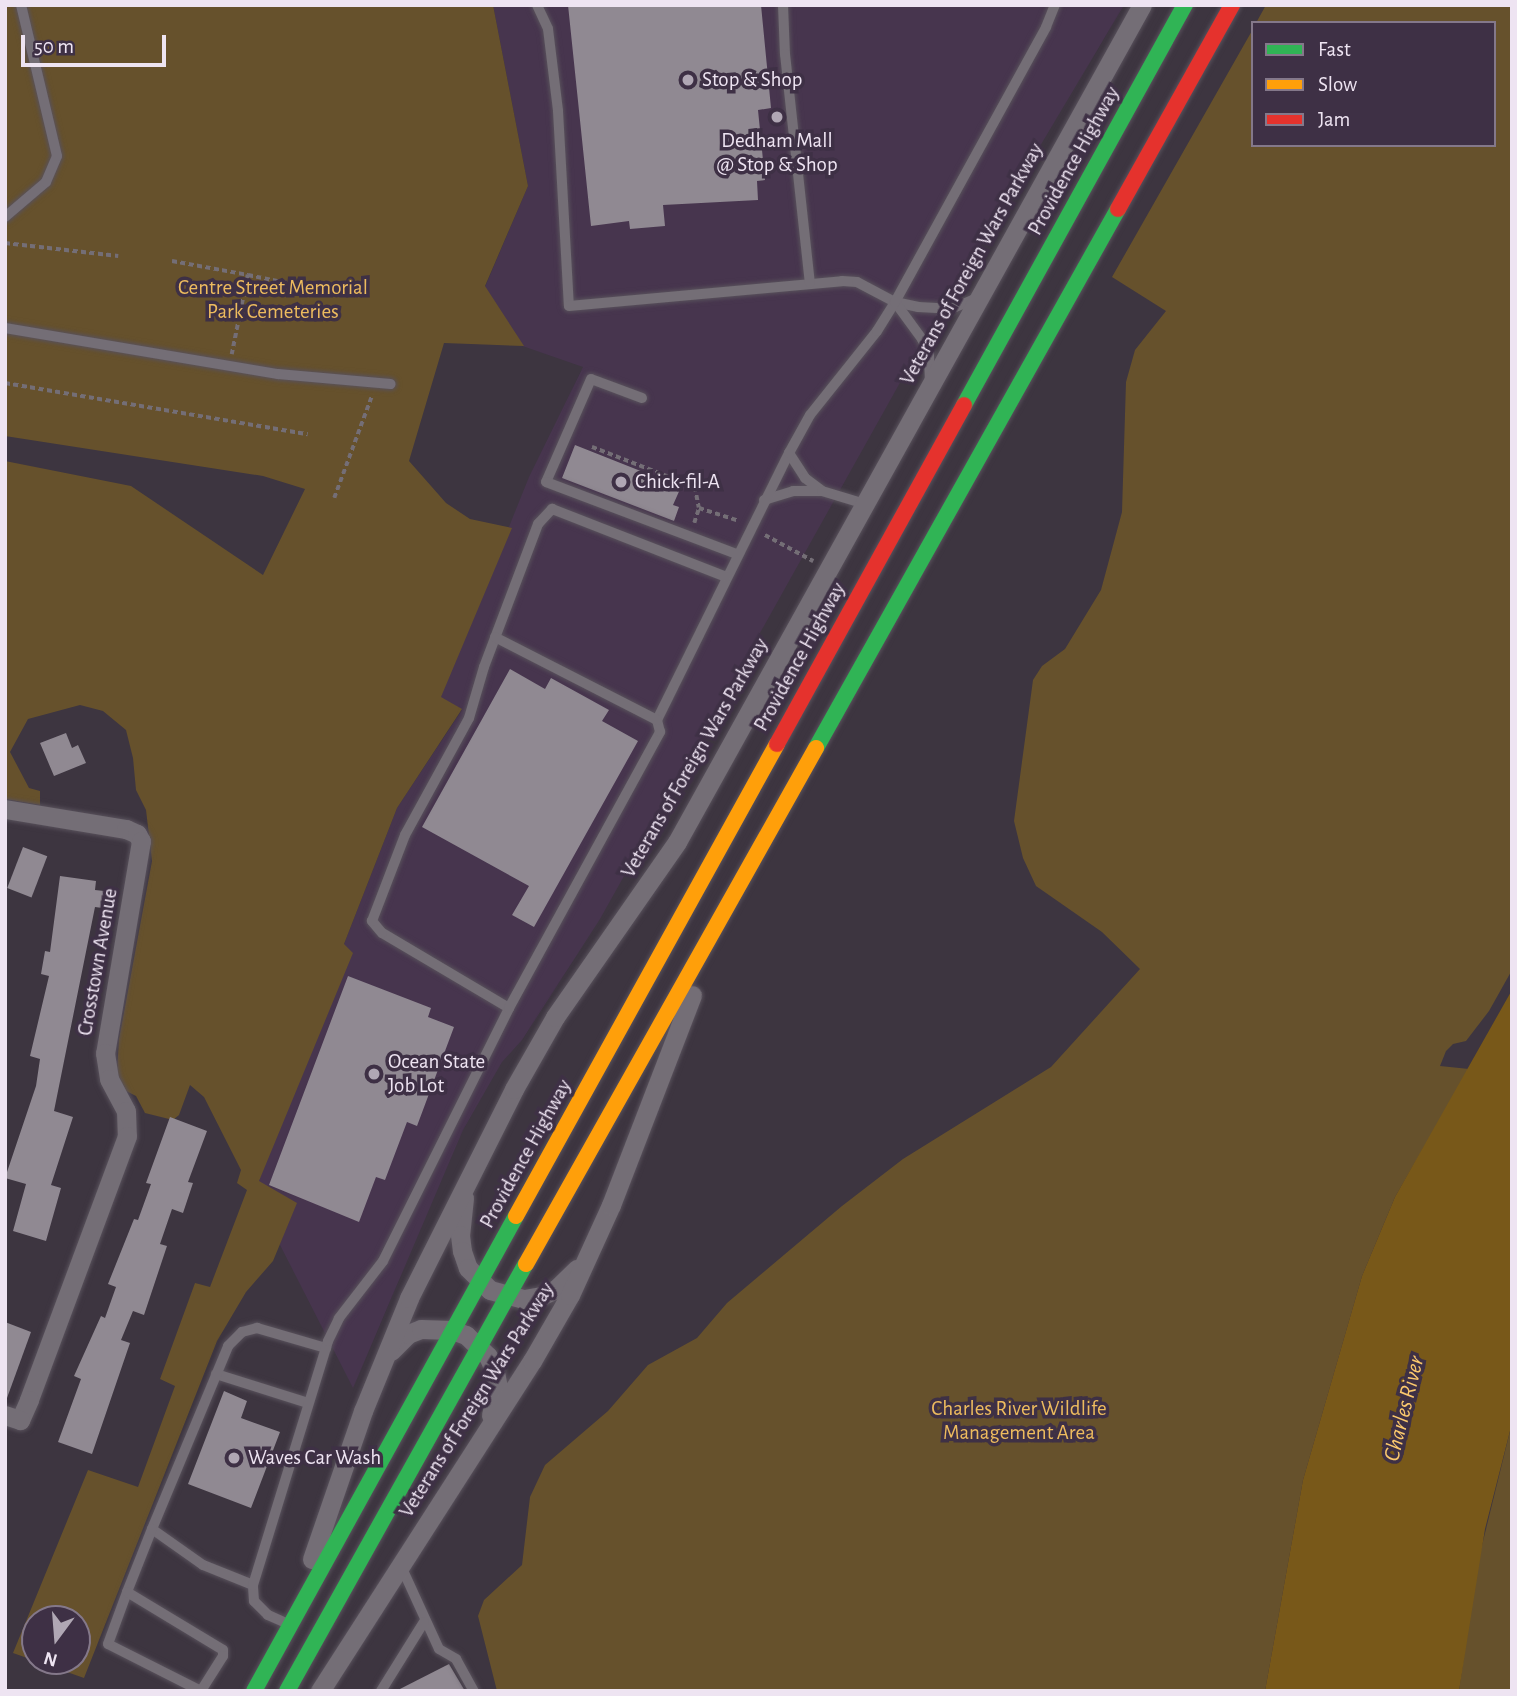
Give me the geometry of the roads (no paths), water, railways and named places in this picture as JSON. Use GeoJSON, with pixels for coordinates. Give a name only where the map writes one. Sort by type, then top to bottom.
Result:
{"type":"FeatureCollection","features":[{"type":"Feature","properties":{"kind":"highway","name":"Providence Highway"},"geometry":{"type":"LineString","coordinates":[[452,1330],[1185,5]]}},
{"type":"Feature","properties":{"kind":"highway"},"geometry":{"type":"LineString","coordinates":[[507,1296],[1233,5]]}},
{"type":"Feature","properties":{"kind":"highway","name":"Veterans of Foreign Wars Parkway"},"geometry":{"type":"LineString","coordinates":[[287,1691],[507,1296]]}},
{"type":"Feature","properties":{"kind":"highway","name":"Veterans of Foreign Wars Parkway"},"geometry":{"type":"LineString","coordinates":[[254,1691],[452,1330]]}},
{"type":"Feature","properties":{"kind":"street","name":"Veterans of Foreign Wars Parkway"},"geometry":{"type":"LineString","coordinates":[[290,1625],[377,1374],[409,1297],[470,1174],[555,1017],[682,833],[1142,5]]}},
{"type":"Feature","properties":{"kind":"street","name":"Crosstown Avenue"},"geometry":{"type":"LineString","coordinates":[[5,809],[126,829],[137,834],[141,841],[105,1053],[109,1079],[126,1111],[127,1136],[13,1418]]}},
{"type":"Feature","properties":{"kind":"street","name":"Veterans of Foreign Wars Parkway"},"geometry":{"type":"LineString","coordinates":[[320,1691],[552,1327],[589,1255],[670,1060],[717,922]]}},
{"type":"Feature","properties":{"kind":"street"},"geometry":{"type":"LineString","coordinates":[[470,1174],[460,1235],[468,1268],[479,1281],[507,1296],[524,1299],[541,1296],[556,1289],[589,1255]]}},
{"type":"Feature","properties":{"kind":"street"},"geometry":{"type":"LineString","coordinates":[[377,1374],[391,1352],[408,1334],[421,1329],[452,1330],[480,1345],[488,1356],[498,1387],[483,1436]]}},
{"type":"Feature","properties":{"kind":"lane"},"geometry":{"type":"LineString","coordinates":[[5,217],[46,182],[57,156],[20,5]]}},
{"type":"Feature","properties":{"kind":"lane"},"geometry":{"type":"LineString","coordinates":[[537,5],[548,29],[558,111],[569,306],[810,283],[857,282],[895,302],[918,307],[949,309],[981,296]]}},
{"type":"Feature","properties":{"kind":"lane"},"geometry":{"type":"LineString","coordinates":[[783,5],[785,54],[810,283]]}},
{"type":"Feature","properties":{"kind":"lane"},"geometry":{"type":"LineString","coordinates":[[290,1625],[268,1615],[254,1601],[253,1585],[308,1403],[339,1318],[383,1261],[509,1008],[653,746],[660,732],[657,720],[789,453],[820,402],[877,331],[895,302],[1046,27],[1055,5]]}},
{"type":"Feature","properties":{"kind":"lane"},"geometry":{"type":"LineString","coordinates":[[895,302],[929,355],[930,387]]}},
{"type":"Feature","properties":{"kind":"lane"},"geometry":{"type":"LineString","coordinates":[[5,328],[278,374],[391,384]]}},
{"type":"Feature","properties":{"kind":"lane"},"geometry":{"type":"LineString","coordinates":[[642,398],[591,379],[567,440],[556,454],[545,482],[737,554]]}},
{"type":"Feature","properties":{"kind":"lane"},"geometry":{"type":"LineString","coordinates":[[789,453],[805,478],[822,491]]}},
{"type":"Feature","properties":{"kind":"lane"},"geometry":{"type":"LineString","coordinates":[[764,500],[793,491],[822,491],[865,504]]}},
{"type":"Feature","properties":{"kind":"lane"},"geometry":{"type":"LineString","coordinates":[[509,1008],[382,933],[372,921],[405,835],[469,718],[495,637],[538,524],[552,509],[726,577]]}},
{"type":"Feature","properties":{"kind":"lane"},"geometry":{"type":"LineString","coordinates":[[495,637],[657,720]]}},
{"type":"Feature","properties":{"kind":"lane"},"geometry":{"type":"LineString","coordinates":[[127,1592],[223,1650],[223,1656],[201,1691],[108,1644],[127,1592],[152,1529],[228,1346],[242,1332],[257,1328],[326,1348]]}},
{"type":"Feature","properties":{"kind":"lane"},"geometry":{"type":"LineString","coordinates":[[216,1374],[308,1403]]}},
{"type":"Feature","properties":{"kind":"lane"},"geometry":{"type":"LineString","coordinates":[[152,1529],[203,1565],[253,1585]]}},
{"type":"Feature","properties":{"kind":"lane"},"geometry":{"type":"LineString","coordinates":[[400,1565],[424,1622],[439,1649],[456,1659],[474,1691]]}},
{"type":"Feature","properties":{"kind":"lane"},"geometry":{"type":"LineString","coordinates":[[381,1691],[424,1622]]}},
{"type":"Feature","properties":{"kind":"water","name":"Charles River"},"geometry":{"type":"Polygon","coordinates":[[[1512,990],[1512,1423],[1485,1529],[1459,1691],[1265,1691],[1303,1480],[1362,1276],[1395,1197],[1512,990]]]}},
{"type":"Feature","properties":{"kind":"place","name":"Stop & Shop"},"geometry":{"type":"Point","coordinates":[688,80]}},
{"type":"Feature","properties":{"kind":"place","name":"Dedham Mall @ Stop & Shop"},"geometry":{"type":"Point","coordinates":[777,117]}},
{"type":"Feature","properties":{"kind":"place","name":"Chick-fil-A"},"geometry":{"type":"Point","coordinates":[621,482]}},
{"type":"Feature","properties":{"kind":"place","name":"Ocean State Job Lot"},"geometry":{"type":"Point","coordinates":[374,1074]}},
{"type":"Feature","properties":{"kind":"place","name":"Waves Car Wash"},"geometry":{"type":"Point","coordinates":[234,1458]}},
{"type":"Feature","properties":{"kind":"park label","name":"Centre Street Memorial Park Cemeteries"},"geometry":{"type":"Point","coordinates":[273,300]}},
{"type":"Feature","properties":{"kind":"park label","name":"Charles River Wildlife Management Area"},"geometry":{"type":"Point","coordinates":[1019,1421]}}]}
